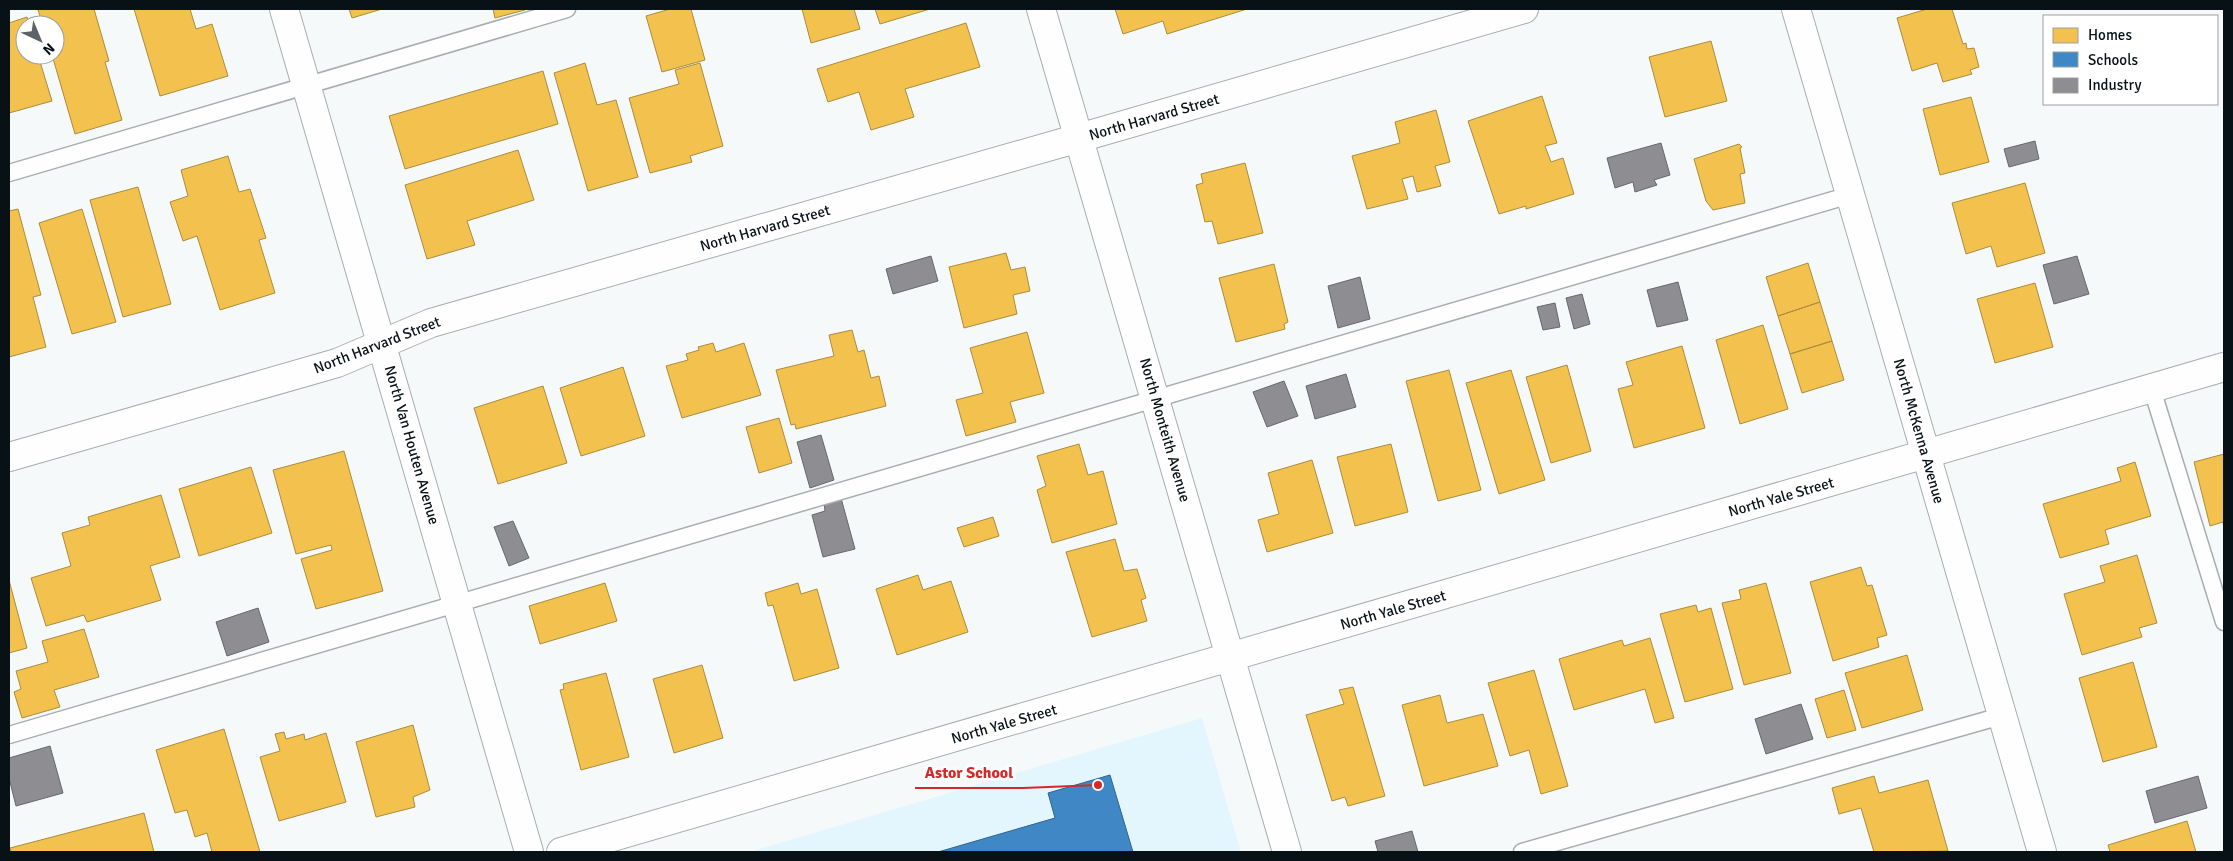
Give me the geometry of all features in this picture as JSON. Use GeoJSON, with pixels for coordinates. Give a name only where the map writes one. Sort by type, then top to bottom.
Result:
{"type":"FeatureCollection","features":[{"type":"Feature","properties":{"kind":"street","name":"North Van Houten Avenue"},"geometry":{"type":"LineString","coordinates":[[284,9],[529,852]]}},
{"type":"Feature","properties":{"kind":"street","name":"North Monteith Avenue"},"geometry":{"type":"LineString","coordinates":[[1041,9],[1287,852]]}},
{"type":"Feature","properties":{"kind":"street","name":"North Harvard Street"},"geometry":{"type":"LineString","coordinates":[[9,457],[337,363],[431,323],[1524,9]]}},
{"type":"Feature","properties":{"kind":"street","name":"North McKenna Avenue"},"geometry":{"type":"LineString","coordinates":[[1796,9],[2042,852]]}},
{"type":"Feature","properties":{"kind":"street","name":"North Yale Street"},"geometry":{"type":"LineString","coordinates":[[561,852],[2224,367]]}},
{"type":"Feature","properties":{"kind":"lane"},"geometry":{"type":"LineString","coordinates":[[9,173],[566,9]]}},
{"type":"Feature","properties":{"kind":"lane"},"geometry":{"type":"LineString","coordinates":[[9,735],[457,602],[1850,195]]}},
{"type":"Feature","properties":{"kind":"lane"},"geometry":{"type":"LineString","coordinates":[[2152,389],[2224,622]]}},
{"type":"Feature","properties":{"kind":"lane"},"geometry":{"type":"LineString","coordinates":[[1522,852],[2001,716]]}},
{"type":"Feature","properties":{"kind":"shaded area"},"geometry":{"type":"Polygon","coordinates":[[[1202,718],[1241,852],[749,852],[1202,718]]]}},
{"type":"Feature","properties":{"kind":"building: Homes"},"geometry":{"type":"Polygon","coordinates":[[[94,9],[109,61],[105,62],[122,120],[75,134],[55,65],[65,65],[65,15],[40,15],[38,10],[94,9]]]}},
{"type":"Feature","properties":{"kind":"building: Homes"},"geometry":{"type":"Polygon","coordinates":[[[134,9],[190,9],[196,29],[212,24],[228,76],[160,96],[134,9]]]}},
{"type":"Feature","properties":{"kind":"building: Homes"},"geometry":{"type":"Polygon","coordinates":[[[349,9],[382,9],[352,18],[349,9]]]}},
{"type":"Feature","properties":{"kind":"building: Homes"},"geometry":{"type":"Polygon","coordinates":[[[493,9],[524,9],[525,10],[495,18],[493,9]]]}},
{"type":"Feature","properties":{"kind":"building: Homes"},"geometry":{"type":"Polygon","coordinates":[[[670,9],[691,9],[705,60],[662,72],[646,16],[670,9]]]}},
{"type":"Feature","properties":{"kind":"building: Homes"},"geometry":{"type":"Polygon","coordinates":[[[802,9],[854,9],[860,29],[811,43],[802,9]]]}},
{"type":"Feature","properties":{"kind":"building: Homes"},"geometry":{"type":"Polygon","coordinates":[[[875,9],[930,9],[880,24],[875,9]]]}},
{"type":"Feature","properties":{"kind":"building: Homes"},"geometry":{"type":"Polygon","coordinates":[[[1115,9],[1247,9],[1167,34],[1163,21],[1123,34],[1115,9]]]}},
{"type":"Feature","properties":{"kind":"building: Homes"},"geometry":{"type":"Polygon","coordinates":[[[1927,9],[1952,9],[1963,44],[1966,43],[1967,49],[1974,48],[1979,67],[1970,70],[1972,74],[1943,82],[1937,63],[1912,71],[1897,18],[1927,9]]]}},
{"type":"Feature","properties":{"kind":"building: Homes"},"geometry":{"type":"Polygon","coordinates":[[[15,21],[15,65],[41,65],[52,101],[9,113],[9,23],[15,21]]]}},
{"type":"Feature","properties":{"kind":"building: Homes"},"geometry":{"type":"Polygon","coordinates":[[[966,23],[980,67],[905,89],[914,117],[871,130],[859,92],[828,102],[817,69],[966,23]]]}},
{"type":"Feature","properties":{"kind":"building: Homes"},"geometry":{"type":"Polygon","coordinates":[[[1711,41],[1727,101],[1665,117],[1649,57],[1711,41]]]}},
{"type":"Feature","properties":{"kind":"building: Homes"},"geometry":{"type":"Polygon","coordinates":[[[585,63],[597,105],[616,100],[638,177],[588,191],[554,73],[585,63]]]}},
{"type":"Feature","properties":{"kind":"building: Homes"},"geometry":{"type":"Polygon","coordinates":[[[700,63],[723,146],[690,156],[692,162],[650,173],[629,98],[679,84],[675,70],[700,63]]]}},
{"type":"Feature","properties":{"kind":"building: Homes"},"geometry":{"type":"Polygon","coordinates":[[[543,71],[558,124],[405,169],[389,116],[543,71]]]}},
{"type":"Feature","properties":{"kind":"building: Homes"},"geometry":{"type":"Polygon","coordinates":[[[1542,96],[1557,143],[1545,146],[1551,162],[1563,158],[1574,194],[1526,209],[1526,206],[1499,214],[1468,121],[1542,96]]]}},
{"type":"Feature","properties":{"kind":"building: Homes"},"geometry":{"type":"Polygon","coordinates":[[[1971,97],[1989,162],[1940,175],[1923,109],[1971,97]]]}},
{"type":"Feature","properties":{"kind":"building: Homes"},"geometry":{"type":"Polygon","coordinates":[[[1436,110],[1450,162],[1435,166],[1441,186],[1417,192],[1413,176],[1402,179],[1408,199],[1367,209],[1352,156],[1400,143],[1395,122],[1436,110]]]}},
{"type":"Feature","properties":{"kind":"building: Homes"},"geometry":{"type":"Polygon","coordinates":[[[1739,144],[1742,147],[1740,148],[1745,173],[1740,174],[1745,203],[1713,210],[1706,201],[1694,159],[1739,144]]]}},
{"type":"Feature","properties":{"kind":"building: Homes"},"geometry":{"type":"Polygon","coordinates":[[[518,150],[534,200],[467,221],[475,245],[427,259],[405,185],[518,150]]]}},
{"type":"Feature","properties":{"kind":"building: Homes"},"geometry":{"type":"Polygon","coordinates":[[[228,156],[239,192],[250,189],[266,238],[259,240],[275,293],[220,310],[197,236],[183,241],[170,202],[188,196],[181,170],[228,156]]]}},
{"type":"Feature","properties":{"kind":"building: Homes"},"geometry":{"type":"Polygon","coordinates":[[[1245,163],[1263,233],[1218,244],[1212,221],[1205,222],[1196,185],[1203,183],[1201,174],[1245,163]]]}},
{"type":"Feature","properties":{"kind":"building: Homes"},"geometry":{"type":"Polygon","coordinates":[[[2025,183],[2045,253],[1997,267],[1991,246],[1966,254],[1952,203],[2025,183]]]}},
{"type":"Feature","properties":{"kind":"building: Homes"},"geometry":{"type":"Polygon","coordinates":[[[138,187],[171,304],[123,317],[90,200],[138,187]]]}},
{"type":"Feature","properties":{"kind":"building: Homes"},"geometry":{"type":"Polygon","coordinates":[[[18,209],[41,295],[33,297],[46,347],[9,357],[9,211],[18,209]]]}},
{"type":"Feature","properties":{"kind":"building: Homes"},"geometry":{"type":"Polygon","coordinates":[[[82,209],[116,322],[72,334],[39,223],[82,209]]]}},
{"type":"Feature","properties":{"kind":"building: Homes"},"geometry":{"type":"Polygon","coordinates":[[[1006,253],[1011,270],[1025,267],[1030,291],[1013,295],[1017,314],[964,328],[949,267],[1006,253]]]}},
{"type":"Feature","properties":{"kind":"building: Homes"},"geometry":{"type":"Polygon","coordinates":[[[1808,263],[1820,302],[1778,316],[1766,277],[1808,263]]]}},
{"type":"Feature","properties":{"kind":"building: Homes"},"geometry":{"type":"Polygon","coordinates":[[[1274,264],[1288,322],[1284,324],[1285,329],[1236,342],[1219,278],[1274,264]]]}},
{"type":"Feature","properties":{"kind":"building: Homes"},"geometry":{"type":"Polygon","coordinates":[[[2035,283],[2053,347],[1995,363],[1977,299],[2035,283]]]}},
{"type":"Feature","properties":{"kind":"building: Homes"},"geometry":{"type":"Polygon","coordinates":[[[1820,302],[1832,341],[1790,354],[1778,316],[1820,302]]]}},
{"type":"Feature","properties":{"kind":"building: Homes"},"geometry":{"type":"Polygon","coordinates":[[[1763,325],[1788,409],[1740,424],[1716,340],[1763,325]]]}},
{"type":"Feature","properties":{"kind":"building: Homes"},"geometry":{"type":"Polygon","coordinates":[[[852,330],[858,352],[864,350],[871,378],[879,376],[886,406],[796,429],[795,424],[791,425],[776,370],[834,356],[829,335],[852,330]]]}},
{"type":"Feature","properties":{"kind":"building: Homes"},"geometry":{"type":"Polygon","coordinates":[[[1027,332],[1044,393],[1010,402],[1016,422],[966,436],[956,400],[983,393],[970,348],[1027,332]]]}},
{"type":"Feature","properties":{"kind":"building: Homes"},"geometry":{"type":"Polygon","coordinates":[[[1832,341],[1844,380],[1802,393],[1790,354],[1832,341]]]}},
{"type":"Feature","properties":{"kind":"building: Homes"},"geometry":{"type":"Polygon","coordinates":[[[713,343],[716,352],[744,343],[761,395],[682,418],[666,366],[688,360],[686,354],[699,350],[698,347],[713,343]]]}},
{"type":"Feature","properties":{"kind":"building: Homes"},"geometry":{"type":"Polygon","coordinates":[[[1682,346],[1705,428],[1634,448],[1618,389],[1633,385],[1626,362],[1682,346]]]}},
{"type":"Feature","properties":{"kind":"building: Homes"},"geometry":{"type":"Polygon","coordinates":[[[1567,365],[1591,451],[1551,463],[1526,377],[1567,365]]]}},
{"type":"Feature","properties":{"kind":"building: Homes"},"geometry":{"type":"Polygon","coordinates":[[[623,367],[645,436],[581,456],[560,388],[623,367]]]}},
{"type":"Feature","properties":{"kind":"building: Homes"},"geometry":{"type":"Polygon","coordinates":[[[1449,370],[1481,490],[1438,501],[1406,381],[1449,370]]]}},
{"type":"Feature","properties":{"kind":"building: Homes"},"geometry":{"type":"Polygon","coordinates":[[[1511,370],[1545,480],[1499,494],[1466,383],[1511,370]]]}},
{"type":"Feature","properties":{"kind":"building: Homes"},"geometry":{"type":"Polygon","coordinates":[[[543,386],[567,463],[498,484],[474,408],[543,386]]]}},
{"type":"Feature","properties":{"kind":"building: Homes"},"geometry":{"type":"Polygon","coordinates":[[[779,418],[792,463],[759,473],[746,427],[779,418]]]}},
{"type":"Feature","properties":{"kind":"building: Homes"},"geometry":{"type":"Polygon","coordinates":[[[1079,444],[1088,475],[1103,471],[1117,524],[1052,543],[1037,490],[1046,486],[1037,456],[1079,444]]]}},
{"type":"Feature","properties":{"kind":"building: Homes"},"geometry":{"type":"Polygon","coordinates":[[[1391,444],[1408,512],[1355,526],[1337,457],[1391,444]]]}},
{"type":"Feature","properties":{"kind":"building: Homes"},"geometry":{"type":"Polygon","coordinates":[[[344,451],[383,591],[316,609],[301,559],[332,550],[331,545],[296,554],[273,470],[344,451]]]}},
{"type":"Feature","properties":{"kind":"building: Homes"},"geometry":{"type":"Polygon","coordinates":[[[2224,454],[2224,529],[2223,522],[2210,526],[2194,462],[2224,454]]]}},
{"type":"Feature","properties":{"kind":"building: Homes"},"geometry":{"type":"Polygon","coordinates":[[[1312,460],[1333,533],[1267,552],[1258,520],[1279,514],[1268,473],[1312,460]]]}},
{"type":"Feature","properties":{"kind":"building: Homes"},"geometry":{"type":"Polygon","coordinates":[[[2135,462],[2151,516],[2105,530],[2109,544],[2060,558],[2043,504],[2121,481],[2117,468],[2135,462]]]}},
{"type":"Feature","properties":{"kind":"building: Homes"},"geometry":{"type":"Polygon","coordinates":[[[251,467],[272,533],[199,556],[179,489],[251,467]]]}},
{"type":"Feature","properties":{"kind":"building: Homes"},"geometry":{"type":"Polygon","coordinates":[[[161,495],[180,557],[150,566],[161,600],[87,622],[84,615],[46,626],[31,578],[71,566],[62,533],[90,525],[88,517],[161,495]]]}},
{"type":"Feature","properties":{"kind":"building: Homes"},"geometry":{"type":"Polygon","coordinates":[[[993,517],[999,536],[964,547],[957,528],[993,517]]]}},
{"type":"Feature","properties":{"kind":"building: Homes"},"geometry":{"type":"Polygon","coordinates":[[[1115,539],[1124,571],[1137,569],[1146,598],[1141,600],[1147,621],[1092,637],[1066,552],[1115,539]]]}},
{"type":"Feature","properties":{"kind":"building: Homes"},"geometry":{"type":"Polygon","coordinates":[[[2137,555],[2157,623],[2139,628],[2142,637],[2082,655],[2064,594],[2105,582],[2100,566],[2137,555]]]}},
{"type":"Feature","properties":{"kind":"building: Homes"},"geometry":{"type":"Polygon","coordinates":[[[1861,567],[1867,586],[1872,585],[1887,635],[1877,638],[1879,647],[1833,661],[1810,582],[1861,567]]]}},
{"type":"Feature","properties":{"kind":"building: Homes"},"geometry":{"type":"Polygon","coordinates":[[[918,575],[923,590],[951,581],[968,632],[897,655],[876,589],[918,575]]]}},
{"type":"Feature","properties":{"kind":"building: Homes"},"geometry":{"type":"Polygon","coordinates":[[[9,580],[27,648],[9,653],[9,580]]]}},
{"type":"Feature","properties":{"kind":"building: Homes"},"geometry":{"type":"Polygon","coordinates":[[[605,583],[617,621],[540,644],[529,606],[605,583]]]}},
{"type":"Feature","properties":{"kind":"building: Homes"},"geometry":{"type":"Polygon","coordinates":[[[798,583],[801,594],[817,589],[839,668],[794,681],[773,605],[768,606],[765,593],[798,583]]]}},
{"type":"Feature","properties":{"kind":"building: Homes"},"geometry":{"type":"Polygon","coordinates":[[[1766,583],[1791,673],[1744,685],[1722,603],[1741,599],[1739,590],[1766,583]]]}},
{"type":"Feature","properties":{"kind":"building: Homes"},"geometry":{"type":"Polygon","coordinates":[[[1696,605],[1698,612],[1711,608],[1733,689],[1685,702],[1660,614],[1696,605]]]}},
{"type":"Feature","properties":{"kind":"building: Homes"},"geometry":{"type":"Polygon","coordinates":[[[84,629],[99,677],[54,690],[60,707],[22,718],[14,692],[21,689],[16,671],[48,662],[42,641],[84,629]]]}},
{"type":"Feature","properties":{"kind":"building: Homes"},"geometry":{"type":"Polygon","coordinates":[[[1650,638],[1674,718],[1655,723],[1645,689],[1574,710],[1559,659],[1622,640],[1624,646],[1650,638]]]}},
{"type":"Feature","properties":{"kind":"building: Homes"},"geometry":{"type":"Polygon","coordinates":[[[1907,655],[1923,710],[1862,728],[1845,673],[1907,655]]]}},
{"type":"Feature","properties":{"kind":"building: Homes"},"geometry":{"type":"Polygon","coordinates":[[[2133,662],[2157,747],[2103,762],[2079,678],[2133,662]]]}},
{"type":"Feature","properties":{"kind":"building: Homes"},"geometry":{"type":"Polygon","coordinates":[[[702,665],[723,738],[674,753],[653,679],[702,665]]]}},
{"type":"Feature","properties":{"kind":"building: Homes"},"geometry":{"type":"Polygon","coordinates":[[[1534,670],[1568,786],[1541,794],[1529,750],[1510,756],[1488,683],[1534,670]]]}},
{"type":"Feature","properties":{"kind":"building: Homes"},"geometry":{"type":"Polygon","coordinates":[[[606,673],[629,757],[581,770],[560,690],[564,689],[563,684],[606,673]]]}},
{"type":"Feature","properties":{"kind":"building: Homes"},"geometry":{"type":"Polygon","coordinates":[[[1353,687],[1385,796],[1348,806],[1345,797],[1332,801],[1306,715],[1344,704],[1339,690],[1353,687]]]}},
{"type":"Feature","properties":{"kind":"building: Homes"},"geometry":{"type":"Polygon","coordinates":[[[1844,690],[1856,730],[1827,738],[1815,699],[1844,690]]]}},
{"type":"Feature","properties":{"kind":"building: Homes"},"geometry":{"type":"Polygon","coordinates":[[[1440,695],[1447,723],[1483,714],[1498,766],[1424,786],[1402,705],[1440,695]]]}},
{"type":"Feature","properties":{"kind":"building: Homes"},"geometry":{"type":"Polygon","coordinates":[[[413,725],[430,790],[413,797],[415,807],[376,817],[356,742],[413,725]]]}},
{"type":"Feature","properties":{"kind":"building: Homes"},"geometry":{"type":"Polygon","coordinates":[[[224,729],[260,852],[212,852],[207,833],[195,837],[187,810],[175,813],[156,750],[224,729]]]}},
{"type":"Feature","properties":{"kind":"building: Homes"},"geometry":{"type":"Polygon","coordinates":[[[284,732],[286,739],[304,734],[305,740],[326,733],[346,802],[279,821],[260,757],[280,751],[275,734],[284,732]]]}},
{"type":"Feature","properties":{"kind":"building: Homes"},"geometry":{"type":"Polygon","coordinates":[[[1874,776],[1879,793],[1928,780],[1948,851],[1874,852],[1861,808],[1839,814],[1832,788],[1874,776]]]}},
{"type":"Feature","properties":{"kind":"building: Homes"},"geometry":{"type":"Polygon","coordinates":[[[144,813],[154,852],[11,852],[10,848],[144,813]]]}},
{"type":"Feature","properties":{"kind":"building: Homes"},"geometry":{"type":"Polygon","coordinates":[[[2187,821],[2196,852],[2110,852],[2108,845],[2187,821]]]}},
{"type":"Feature","properties":{"kind":"building: Schools"},"geometry":{"type":"Polygon","coordinates":[[[1110,775],[1133,852],[938,852],[1055,818],[1048,793],[1110,775]]]}},
{"type":"Feature","properties":{"kind":"building: Industry"},"geometry":{"type":"Polygon","coordinates":[[[2035,141],[2039,159],[2009,167],[2004,149],[2035,141]]]}},
{"type":"Feature","properties":{"kind":"building: Industry"},"geometry":{"type":"Polygon","coordinates":[[[1661,143],[1670,175],[1654,180],[1657,185],[1635,192],[1633,182],[1615,188],[1607,158],[1661,143]]]}},
{"type":"Feature","properties":{"kind":"building: Industry"},"geometry":{"type":"Polygon","coordinates":[[[931,256],[938,281],[893,294],[886,269],[931,256]]]}},
{"type":"Feature","properties":{"kind":"building: Industry"},"geometry":{"type":"Polygon","coordinates":[[[2077,256],[2089,294],[2054,304],[2043,265],[2077,256]]]}},
{"type":"Feature","properties":{"kind":"building: Industry"},"geometry":{"type":"Polygon","coordinates":[[[1360,277],[1370,319],[1338,328],[1328,286],[1360,277]]]}},
{"type":"Feature","properties":{"kind":"building: Industry"},"geometry":{"type":"Polygon","coordinates":[[[1678,282],[1688,320],[1657,327],[1647,290],[1678,282]]]}},
{"type":"Feature","properties":{"kind":"building: Industry"},"geometry":{"type":"Polygon","coordinates":[[[1582,294],[1590,324],[1574,329],[1566,298],[1582,294]]]}},
{"type":"Feature","properties":{"kind":"building: Industry"},"geometry":{"type":"Polygon","coordinates":[[[1555,303],[1560,327],[1543,330],[1537,307],[1555,303]]]}},
{"type":"Feature","properties":{"kind":"building: Industry"},"geometry":{"type":"Polygon","coordinates":[[[1346,374],[1356,407],[1315,419],[1306,386],[1346,374]]]}},
{"type":"Feature","properties":{"kind":"building: Industry"},"geometry":{"type":"Polygon","coordinates":[[[1284,381],[1298,416],[1267,427],[1253,392],[1284,381]]]}},
{"type":"Feature","properties":{"kind":"building: Industry"},"geometry":{"type":"Polygon","coordinates":[[[821,435],[834,480],[810,488],[797,442],[821,435]]]}},
{"type":"Feature","properties":{"kind":"building: Industry"},"geometry":{"type":"Polygon","coordinates":[[[841,498],[855,549],[823,557],[812,515],[825,511],[824,503],[841,498]]]}},
{"type":"Feature","properties":{"kind":"building: Industry"},"geometry":{"type":"Polygon","coordinates":[[[513,521],[529,558],[509,566],[494,527],[513,521]]]}},
{"type":"Feature","properties":{"kind":"building: Industry"},"geometry":{"type":"Polygon","coordinates":[[[258,608],[269,642],[227,656],[216,622],[258,608]]]}},
{"type":"Feature","properties":{"kind":"building: Industry"},"geometry":{"type":"Polygon","coordinates":[[[1801,704],[1813,739],[1766,754],[1755,719],[1801,704]]]}},
{"type":"Feature","properties":{"kind":"building: Industry"},"geometry":{"type":"Polygon","coordinates":[[[50,746],[63,793],[16,806],[9,778],[9,758],[50,746]]]}},
{"type":"Feature","properties":{"kind":"building: Industry"},"geometry":{"type":"Polygon","coordinates":[[[2198,776],[2207,808],[2155,823],[2146,791],[2198,776]]]}},
{"type":"Feature","properties":{"kind":"building: Industry"},"geometry":{"type":"Polygon","coordinates":[[[1412,831],[1418,852],[1378,852],[1375,841],[1412,831]]]}},
{"type":"Feature","properties":{"kind":"place","name":"Astor School"},"geometry":{"type":"Point","coordinates":[1098,785]}}]}
